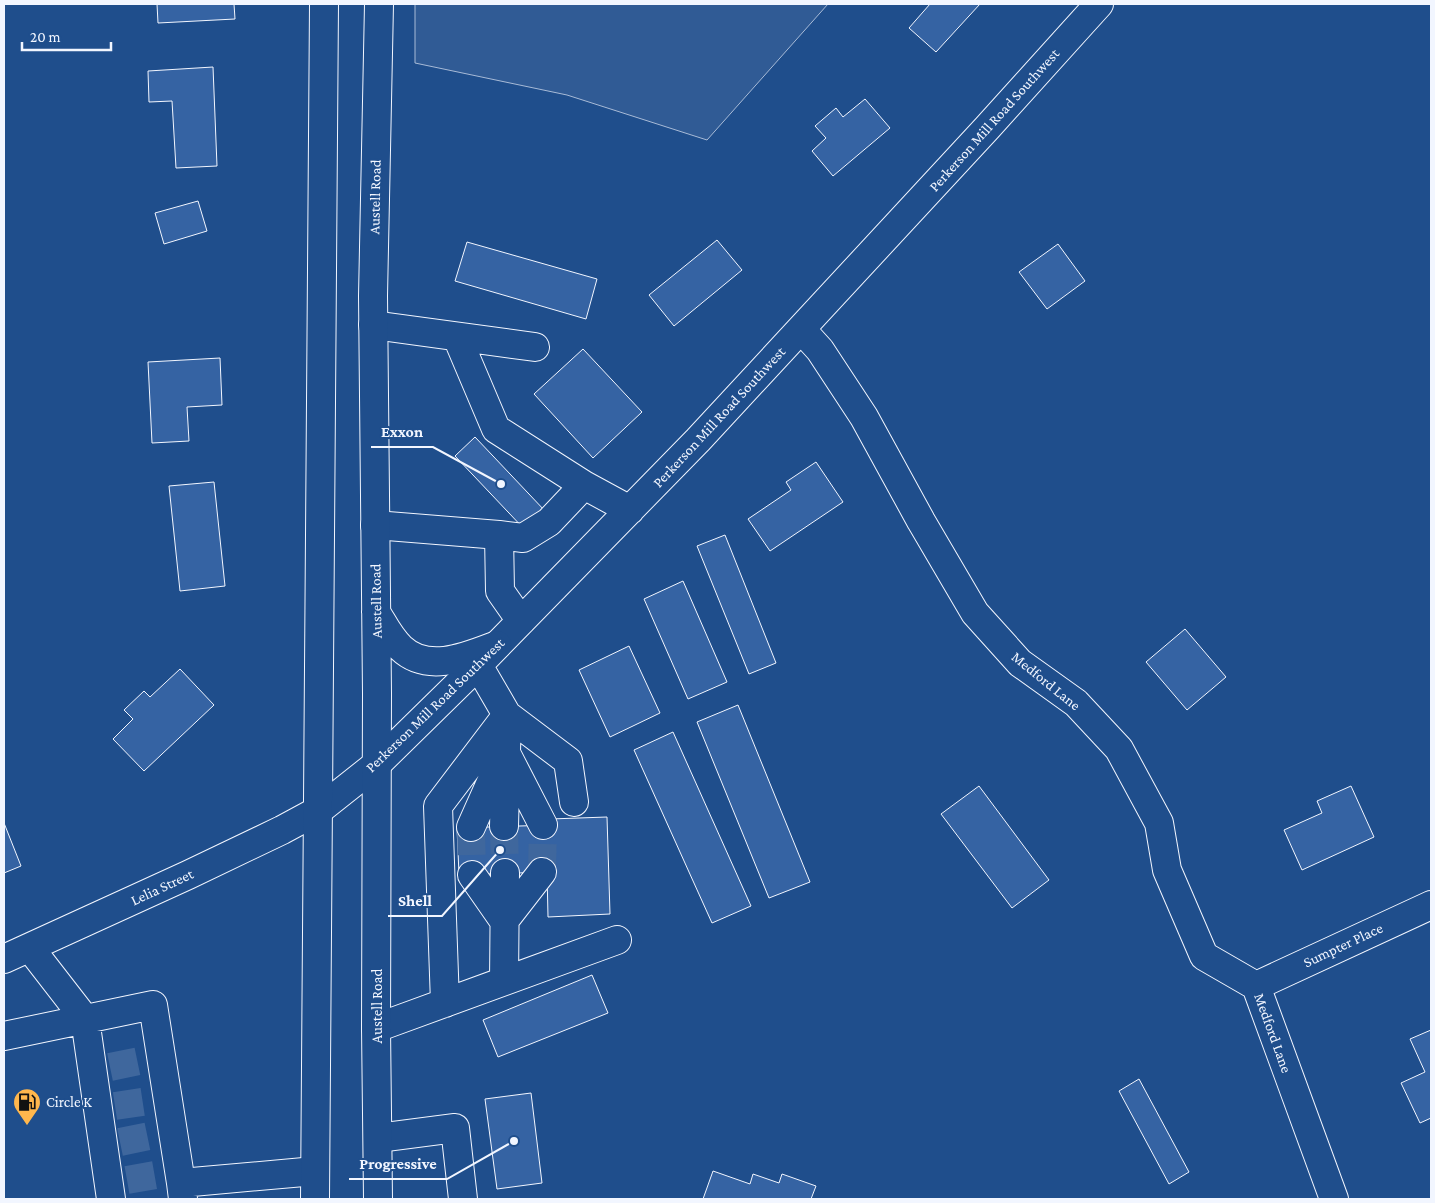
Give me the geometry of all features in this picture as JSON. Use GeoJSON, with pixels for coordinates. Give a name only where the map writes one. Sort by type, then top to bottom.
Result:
{"type":"FeatureCollection","features":[{"type":"Feature","properties":{"kind":"street"},"geometry":{"type":"LineString","coordinates":[[315,1199],[324,4]]}},
{"type":"Feature","properties":{"kind":"street","name":"Austell Road"},"geometry":{"type":"LineString","coordinates":[[378,1199],[373,325],[379,4]]}},
{"type":"Feature","properties":{"kind":"street","name":"Perkerson Mill Road Southwest"},"geometry":{"type":"LineString","coordinates":[[318,810],[377,764],[478,665],[698,440],[987,128],[1099,4]]}},
{"type":"Feature","properties":{"kind":"street"},"geometry":{"type":"LineString","coordinates":[[373,325],[534,347]]}},
{"type":"Feature","properties":{"kind":"street","name":"Medford Lane"},"geometry":{"type":"LineString","coordinates":[[801,329],[820,350],[864,417],[921,522],[975,613],[1020,663],[1076,703],[1119,748],[1159,823],[1167,870],[1204,956],[1256,986],[1334,1199]]}},
{"type":"Feature","properties":{"kind":"street"},"geometry":{"type":"LineString","coordinates":[[458,337],[496,429],[584,485],[630,510]]}},
{"type":"Feature","properties":{"kind":"street"},"geometry":{"type":"LineString","coordinates":[[375,525],[523,538],[549,522],[584,485]]}},
{"type":"Feature","properties":{"kind":"street"},"geometry":{"type":"LineString","coordinates":[[499,535],[500,591],[521,621]]}},
{"type":"Feature","properties":{"kind":"street"},"geometry":{"type":"LineString","coordinates":[[376,612],[396,642],[414,658],[432,662],[451,660],[472,655],[497,645]]}},
{"type":"Feature","properties":{"kind":"street"},"geometry":{"type":"LineString","coordinates":[[478,665],[507,715],[568,761],[574,802]]}},
{"type":"Feature","properties":{"kind":"street"},"geometry":{"type":"LineString","coordinates":[[504,826],[507,715]]}},
{"type":"Feature","properties":{"kind":"street"},"geometry":{"type":"LineString","coordinates":[[445,1003],[438,806],[507,715]]}},
{"type":"Feature","properties":{"kind":"street"},"geometry":{"type":"LineString","coordinates":[[505,751],[543,825]]}},
{"type":"Feature","properties":{"kind":"street"},"geometry":{"type":"LineString","coordinates":[[471,827],[505,751]]}},
{"type":"Feature","properties":{"kind":"street","name":"Lelia Street"},"geometry":{"type":"LineString","coordinates":[[4,959],[256,843],[318,810]]}},
{"type":"Feature","properties":{"kind":"street"},"geometry":{"type":"LineString","coordinates":[[504,921],[542,872]]}},
{"type":"Feature","properties":{"kind":"street"},"geometry":{"type":"LineString","coordinates":[[504,981],[505,873]]}},
{"type":"Feature","properties":{"kind":"street"},"geometry":{"type":"LineString","coordinates":[[472,875],[504,921]]}},
{"type":"Feature","properties":{"kind":"street","name":"Sumpter Place"},"geometry":{"type":"LineString","coordinates":[[1256,986],[1431,905]]}},
{"type":"Feature","properties":{"kind":"street"},"geometry":{"type":"LineString","coordinates":[[376,1028],[617,940]]}},
{"type":"Feature","properties":{"kind":"street"},"geometry":{"type":"LineString","coordinates":[[30,948],[85,1019],[101,1068],[112,1143],[115,1187]]}},
{"type":"Feature","properties":{"kind":"street"},"geometry":{"type":"LineString","coordinates":[[4,1036],[153,1005],[152,1059],[164,1134],[176,1182],[315,1171]]}},
{"type":"Feature","properties":{"kind":"street"},"geometry":{"type":"LineString","coordinates":[[378,1138],[455,1128],[463,1199]]}},
{"type":"Feature","properties":{"kind":"shaded area"},"geometry":{"type":"Polygon","coordinates":[[[415,4],[828,4],[707,140],[567,95],[415,63],[415,4]]]}},
{"type":"Feature","properties":{"kind":"building"},"geometry":{"type":"Polygon","coordinates":[[[157,4],[234,4],[235,19],[158,23],[157,4]]]}},
{"type":"Feature","properties":{"kind":"building"},"geometry":{"type":"Polygon","coordinates":[[[930,4],[980,4],[936,52],[909,28],[930,4]]]}},
{"type":"Feature","properties":{"kind":"building"},"geometry":{"type":"Polygon","coordinates":[[[213,67],[217,166],[176,168],[172,101],[149,102],[148,71],[213,67]]]}},
{"type":"Feature","properties":{"kind":"building"},"geometry":{"type":"Polygon","coordinates":[[[865,99],[890,128],[833,176],[812,151],[826,138],[815,126],[836,108],[843,117],[865,99]]]}},
{"type":"Feature","properties":{"kind":"building"},"geometry":{"type":"Polygon","coordinates":[[[198,201],[207,231],[164,244],[155,213],[198,201]]]}},
{"type":"Feature","properties":{"kind":"building"},"geometry":{"type":"Polygon","coordinates":[[[717,240],[742,270],[674,326],[649,295],[717,240]]]}},
{"type":"Feature","properties":{"kind":"building"},"geometry":{"type":"Polygon","coordinates":[[[467,242],[597,279],[586,319],[455,281],[467,242]]]}},
{"type":"Feature","properties":{"kind":"building"},"geometry":{"type":"Polygon","coordinates":[[[1058,244],[1085,281],[1047,309],[1019,272],[1058,244]]]}},
{"type":"Feature","properties":{"kind":"building"},"geometry":{"type":"Polygon","coordinates":[[[583,349],[642,412],[593,458],[534,394],[583,349]]]}},
{"type":"Feature","properties":{"kind":"building"},"geometry":{"type":"Polygon","coordinates":[[[220,358],[222,405],[187,407],[189,441],[152,443],[148,362],[220,358]]]}},
{"type":"Feature","properties":{"kind":"building"},"geometry":{"type":"Polygon","coordinates":[[[475,437],[546,512],[526,531],[455,456],[475,437]]]}},
{"type":"Feature","properties":{"kind":"building"},"geometry":{"type":"Polygon","coordinates":[[[816,462],[843,502],[770,551],[748,519],[791,490],[786,482],[816,462]]]}},
{"type":"Feature","properties":{"kind":"building"},"geometry":{"type":"Polygon","coordinates":[[[214,482],[225,586],[180,591],[169,486],[214,482]]]}},
{"type":"Feature","properties":{"kind":"building"},"geometry":{"type":"Polygon","coordinates":[[[725,535],[776,663],[749,674],[697,546],[725,535]]]}},
{"type":"Feature","properties":{"kind":"building"},"geometry":{"type":"Polygon","coordinates":[[[683,581],[727,682],[688,699],[644,599],[683,581]]]}},
{"type":"Feature","properties":{"kind":"building"},"geometry":{"type":"Polygon","coordinates":[[[1185,629],[1226,677],[1187,710],[1146,662],[1185,629]]]}},
{"type":"Feature","properties":{"kind":"building"},"geometry":{"type":"Polygon","coordinates":[[[629,646],[660,713],[610,737],[579,670],[629,646]]]}},
{"type":"Feature","properties":{"kind":"building"},"geometry":{"type":"Polygon","coordinates":[[[180,669],[214,705],[144,771],[113,739],[133,719],[124,710],[144,691],[150,697],[180,669]]]}},
{"type":"Feature","properties":{"kind":"building"},"geometry":{"type":"Polygon","coordinates":[[[738,705],[810,882],[769,898],[697,722],[738,705]]]}},
{"type":"Feature","properties":{"kind":"building"},"geometry":{"type":"Polygon","coordinates":[[[673,732],[751,906],[712,923],[634,750],[673,732]]]}},
{"type":"Feature","properties":{"kind":"building"},"geometry":{"type":"Polygon","coordinates":[[[979,786],[1049,880],[1012,908],[941,814],[979,786]]]}},
{"type":"Feature","properties":{"kind":"building"},"geometry":{"type":"Polygon","coordinates":[[[1351,786],[1374,837],[1302,870],[1284,830],[1322,813],[1317,801],[1351,786]]]}},
{"type":"Feature","properties":{"kind":"building"},"geometry":{"type":"Polygon","coordinates":[[[607,817],[610,914],[548,917],[547,872],[459,875],[457,828],[551,825],[550,819],[607,817]]]}},
{"type":"Feature","properties":{"kind":"building"},"geometry":{"type":"Polygon","coordinates":[[[4,823],[21,866],[4,873],[4,823]]]}},
{"type":"Feature","properties":{"kind":"building"},"geometry":{"type":"Polygon","coordinates":[[[592,975],[608,1013],[498,1057],[483,1020],[592,975]]]}},
{"type":"Feature","properties":{"kind":"building"},"geometry":{"type":"Polygon","coordinates":[[[1431,1030],[1431,1118],[1420,1123],[1401,1083],[1425,1072],[1410,1039],[1431,1030]]]}},
{"type":"Feature","properties":{"kind":"building"},"geometry":{"type":"Polygon","coordinates":[[[1139,1079],[1189,1172],[1169,1184],[1119,1091],[1139,1079]]]}},
{"type":"Feature","properties":{"kind":"building"},"geometry":{"type":"Polygon","coordinates":[[[531,1093],[542,1183],[497,1189],[485,1099],[531,1093]]]}},
{"type":"Feature","properties":{"kind":"building"},"geometry":{"type":"Polygon","coordinates":[[[713,1171],[750,1184],[753,1174],[779,1183],[782,1174],[816,1186],[811,1199],[703,1199],[713,1171]]]}},
{"type":"Feature","properties":{"kind":"tunnel"},"geometry":{"type":"LineString","coordinates":[[542,872],[543,825]]}},
{"type":"Feature","properties":{"kind":"tunnel"},"geometry":{"type":"LineString","coordinates":[[504,826],[505,873]]}},
{"type":"Feature","properties":{"kind":"tunnel"},"geometry":{"type":"LineString","coordinates":[[471,827],[472,875]]}},
{"type":"Feature","properties":{"kind":"tunnel"},"geometry":{"type":"LineString","coordinates":[[110,1067],[144,1060]]}},
{"type":"Feature","properties":{"kind":"tunnel"},"geometry":{"type":"LineString","coordinates":[[115,1106],[148,1101]]}},
{"type":"Feature","properties":{"kind":"tunnel"},"geometry":{"type":"LineString","coordinates":[[120,1142],[154,1135]]}},
{"type":"Feature","properties":{"kind":"tunnel"},"geometry":{"type":"LineString","coordinates":[[127,1180],[161,1174]]}},
{"type":"Feature","properties":{"kind":"place","name":"Exxon"},"geometry":{"type":"Point","coordinates":[501,484]}},
{"type":"Feature","properties":{"kind":"place","name":"Shell"},"geometry":{"type":"Point","coordinates":[500,850]}},
{"type":"Feature","properties":{"kind":"place","name":"Circle K"},"geometry":{"type":"Point","coordinates":[27,1126]}},
{"type":"Feature","properties":{"kind":"place","name":"Progressive"},"geometry":{"type":"Point","coordinates":[514,1141]}}]}
